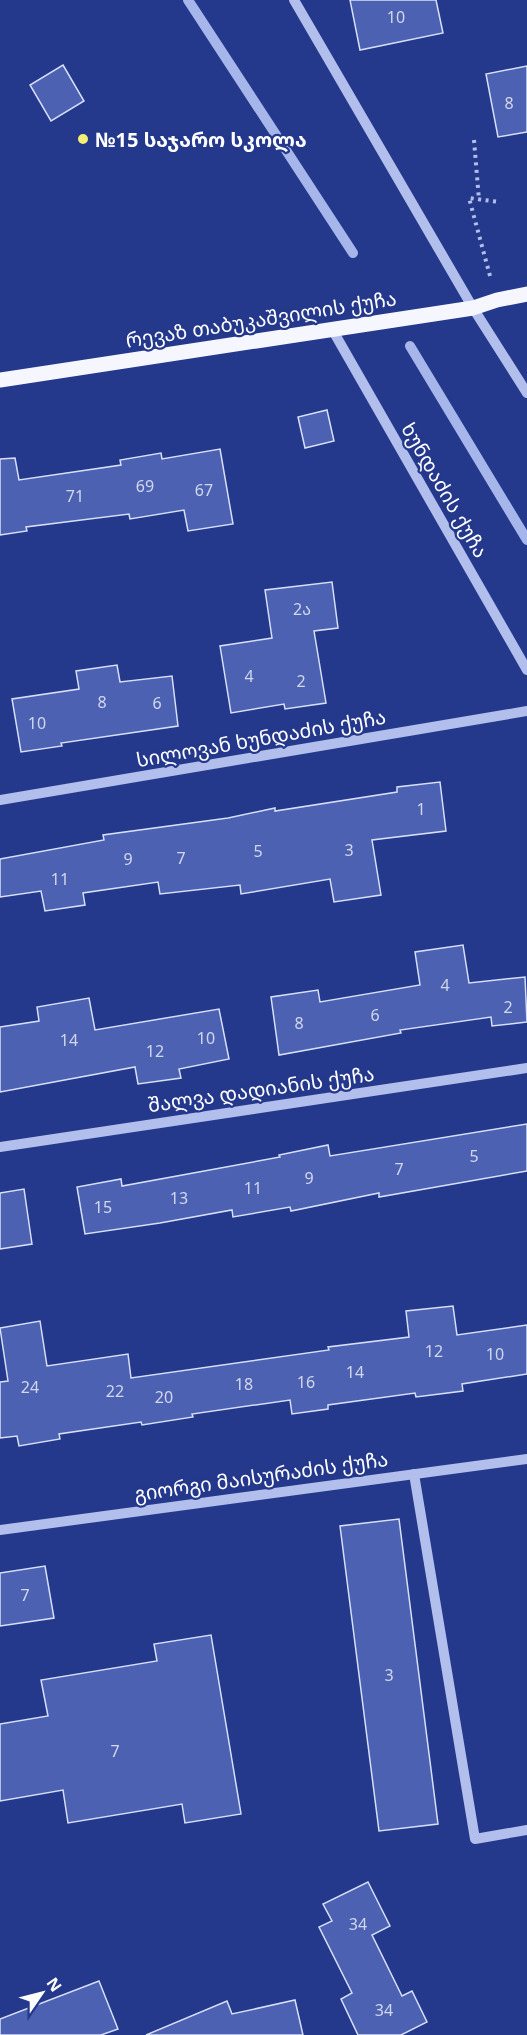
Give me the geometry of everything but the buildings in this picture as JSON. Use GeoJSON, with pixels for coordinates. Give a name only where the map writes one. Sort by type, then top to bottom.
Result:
{"type":"FeatureCollection","features":[{"type":"Feature","properties":{"kind":"main road","name":"რევაზ თაბუკაშვილის ქუჩა"},"geometry":{"type":"LineString","coordinates":[[0,380],[473,308],[527,294]]}},
{"type":"Feature","properties":{"kind":"street"},"geometry":{"type":"LineString","coordinates":[[294,0],[473,308],[527,393]]}},
{"type":"Feature","properties":{"kind":"street","name":"ხუნდაძის ქუჩა"},"geometry":{"type":"LineString","coordinates":[[332,329],[527,670]]}},
{"type":"Feature","properties":{"kind":"street","name":"სილოვან ხუნდაძის ქუჩა"},"geometry":{"type":"LineString","coordinates":[[0,800],[527,711]]}},
{"type":"Feature","properties":{"kind":"street","name":"შალვა დადიანის ქუჩა"},"geometry":{"type":"LineString","coordinates":[[0,1147],[527,1068]]}},
{"type":"Feature","properties":{"kind":"street","name":"გიორგი მაისურაძის ქუჩა"},"geometry":{"type":"LineString","coordinates":[[0,1530],[527,1459]]}},
{"type":"Feature","properties":{"kind":"street"},"geometry":{"type":"LineString","coordinates":[[414,1474],[475,1839],[527,1830]]}},
{"type":"Feature","properties":{"kind":"path"},"geometry":{"type":"LineString","coordinates":[[474,140],[479,200]]}},
{"type":"Feature","properties":{"kind":"path"},"geometry":{"type":"LineString","coordinates":[[497,300],[468,198],[499,202]]}},
{"type":"Feature","properties":{"kind":"waterway"},"geometry":{"type":"LineString","coordinates":[[188,0],[353,253]]}},
{"type":"Feature","properties":{"kind":"waterway"},"geometry":{"type":"LineString","coordinates":[[410,346],[527,540]]}},
{"type":"Feature","properties":{"kind":"place","name":"№15 საჯარო სკოლა"},"geometry":{"type":"Point","coordinates":[83,139]}}]}
